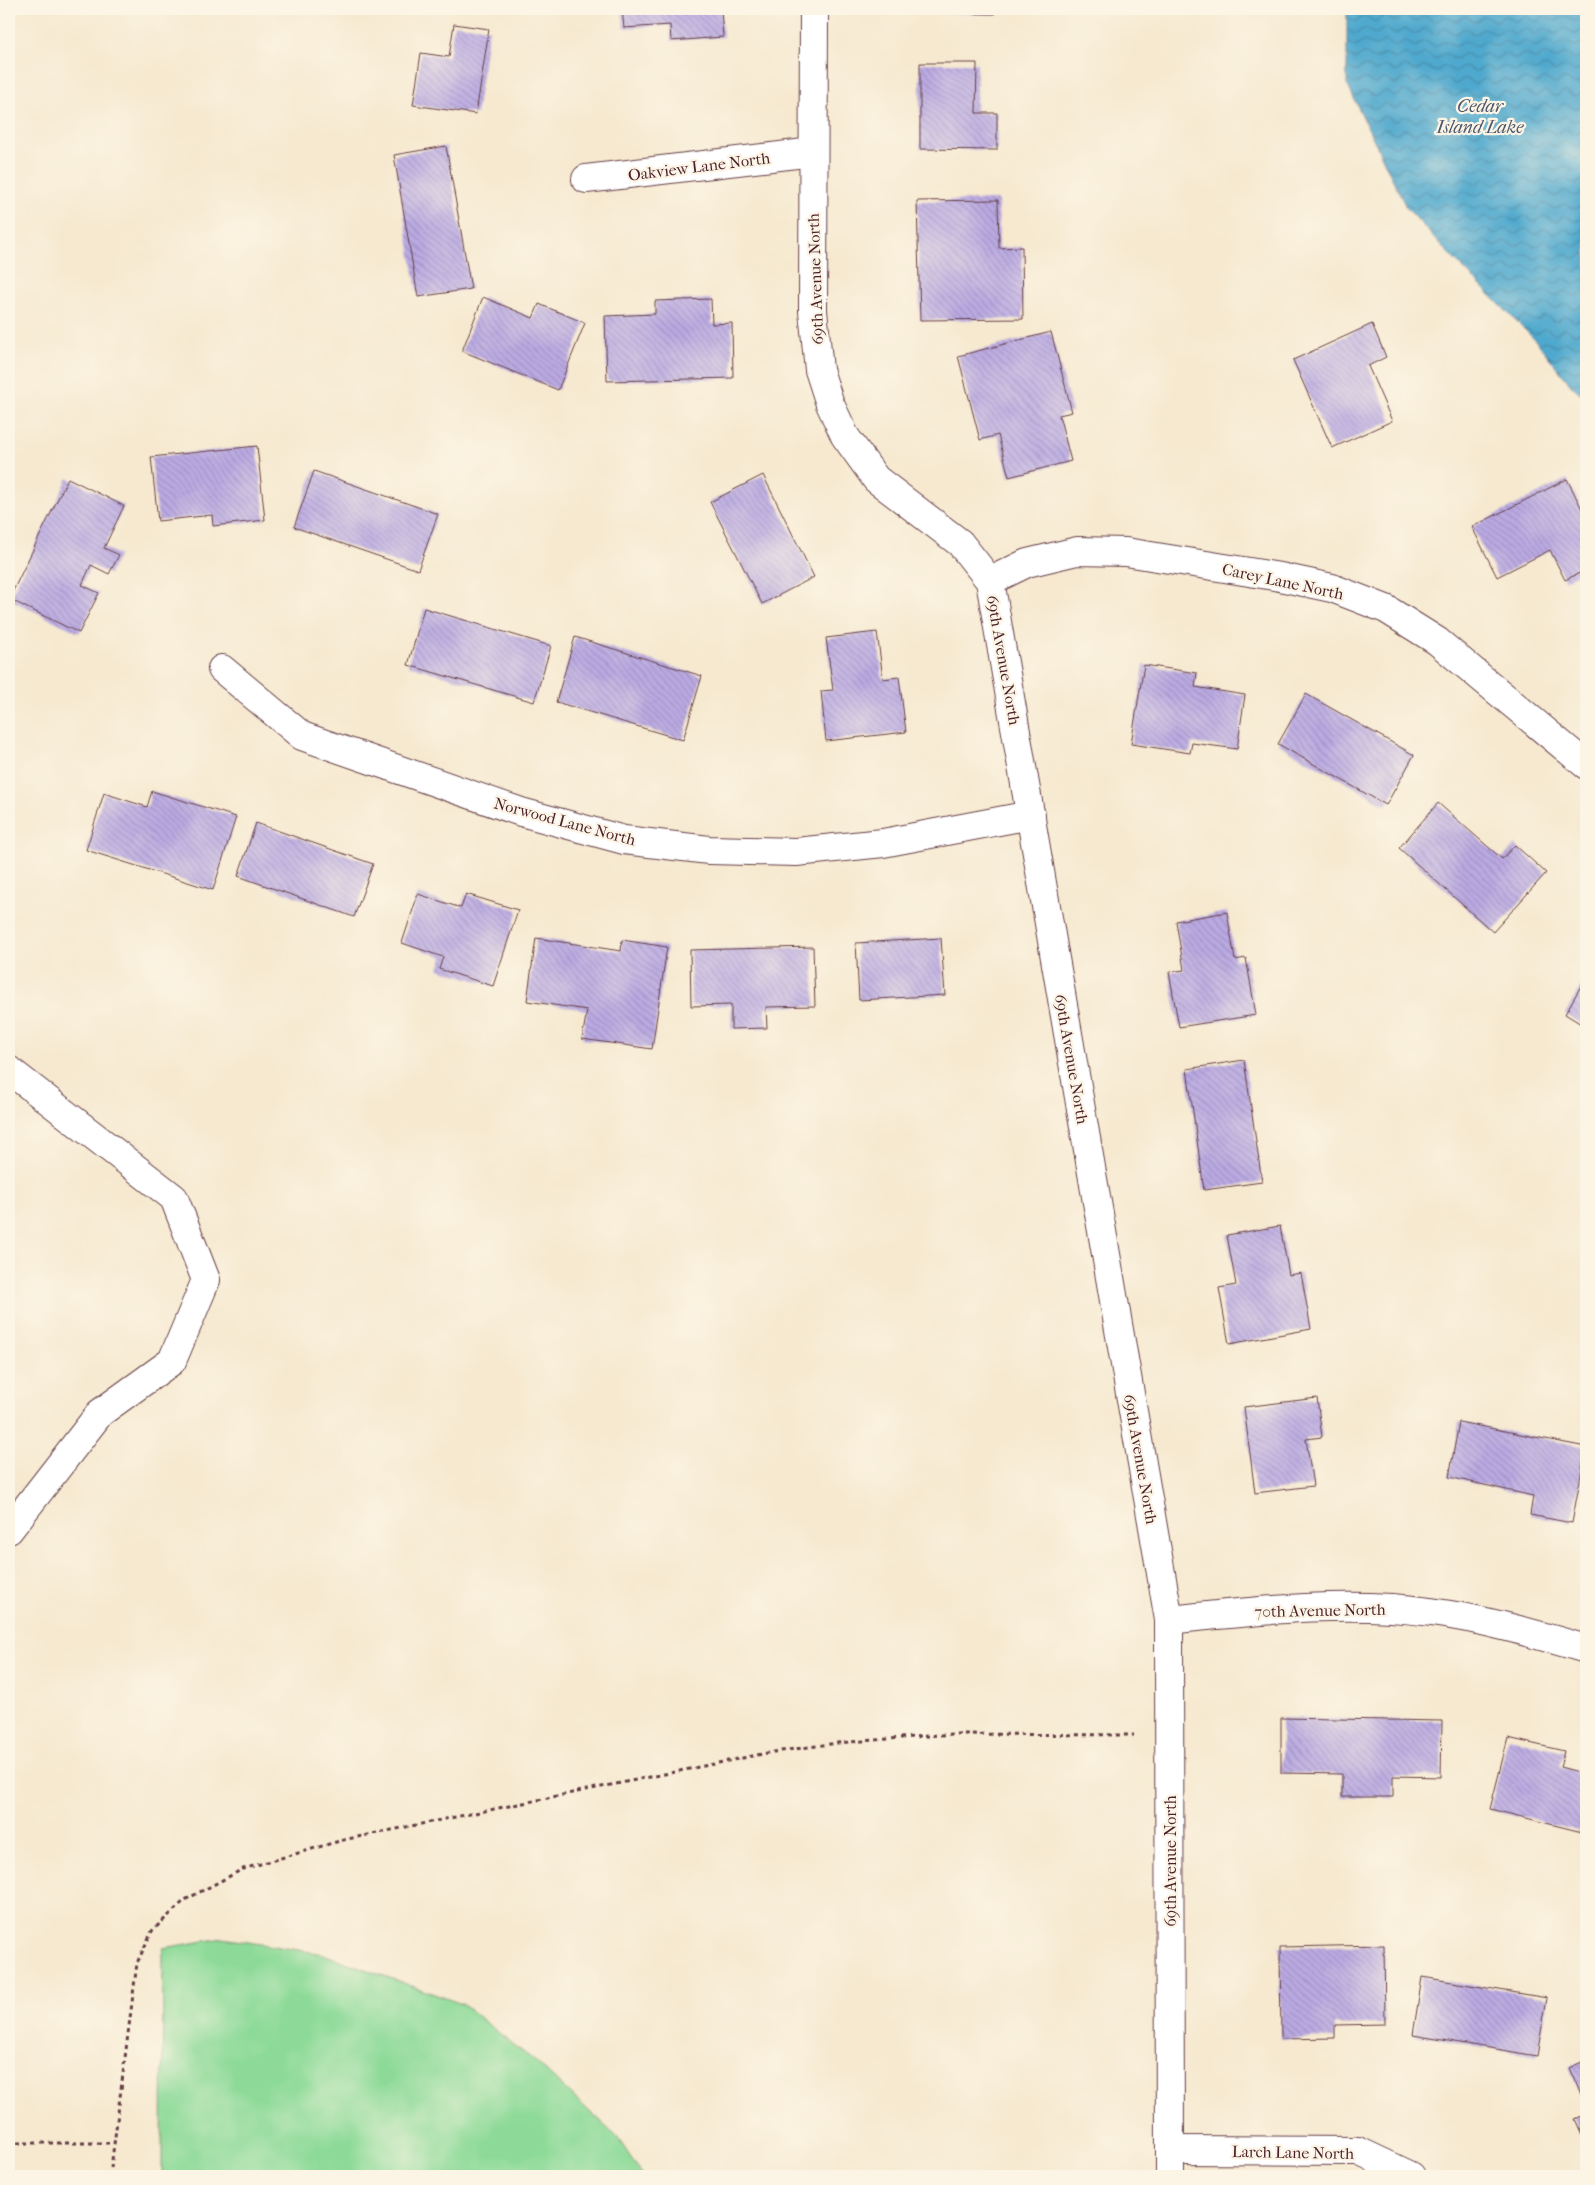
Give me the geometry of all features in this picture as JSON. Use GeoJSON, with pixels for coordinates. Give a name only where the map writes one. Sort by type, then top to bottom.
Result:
{"type":"FeatureCollection","features":[{"type":"Feature","properties":{"kind":"street","name":"69th Avenue North"},"geometry":{"type":"LineString","coordinates":[[814,9],[813,311],[819,370],[830,404],[844,436],[876,479],[960,543],[990,581],[1169,1620],[1170,2163]]}},
{"type":"Feature","properties":{"kind":"street","name":"Oakview Lane North"},"geometry":{"type":"LineString","coordinates":[[586,179],[813,152]]}},
{"type":"Feature","properties":{"kind":"street","name":"Carey Lane North"},"geometry":{"type":"LineString","coordinates":[[990,581],[1027,564],[1077,551],[1126,552],[1280,577],[1332,588],[1386,609],[1438,641],[1586,766]]}},
{"type":"Feature","properties":{"kind":"street","name":"Norwood Lane North"},"geometry":{"type":"LineString","coordinates":[[222,669],[302,736],[521,812],[624,840],[709,850],[796,852],[883,843],[1031,815]]}},
{"type":"Feature","properties":{"kind":"street"},"geometry":{"type":"LineString","coordinates":[[9,1070],[174,1198],[206,1280],[172,1361],[100,1413],[9,1530]]}},
{"type":"Feature","properties":{"kind":"street","name":"70th Avenue North"},"geometry":{"type":"LineString","coordinates":[[1169,1620],[1274,1609],[1362,1606],[1431,1612],[1518,1629],[1586,1649]]}},
{"type":"Feature","properties":{"kind":"street","name":"Larch Lane North"},"geometry":{"type":"LineString","coordinates":[[1170,2163],[1358,2151],[1411,2176]]}},
{"type":"Feature","properties":{"kind":"path"},"geometry":{"type":"LineString","coordinates":[[110,2176],[137,1963],[152,1930],[185,1900],[242,1869],[342,1840],[768,1753],[802,1748],[837,1743],[952,1734],[1170,1736]]}},
{"type":"Feature","properties":{"kind":"path"},"geometry":{"type":"LineString","coordinates":[[9,2143],[113,2143]]}},
{"type":"Feature","properties":{"kind":"green space"},"geometry":{"type":"Polygon","coordinates":[[[223,1938],[323,1954],[462,2004],[537,2063],[617,2137],[643,2176],[162,2176],[163,1948],[223,1938]]]}},
{"type":"Feature","properties":{"kind":"water","name":"Cedar Island Lake"},"geometry":{"type":"Polygon","coordinates":[[[1347,9],[1586,9],[1586,398],[1570,384],[1537,342],[1444,249],[1406,207],[1347,84],[1347,9]]]}},
{"type":"Feature","properties":{"kind":"building"},"geometry":{"type":"Polygon","coordinates":[[[622,9],[721,9],[723,37],[671,41],[670,25],[624,28],[622,9]]]}},
{"type":"Feature","properties":{"kind":"building"},"geometry":{"type":"Polygon","coordinates":[[[938,9],[995,9],[995,14],[938,13],[938,9]]]}},
{"type":"Feature","properties":{"kind":"building"},"geometry":{"type":"Polygon","coordinates":[[[454,24],[489,29],[476,114],[413,105],[421,53],[449,57],[454,24]]]}},
{"type":"Feature","properties":{"kind":"building"},"geometry":{"type":"Polygon","coordinates":[[[920,63],[977,63],[976,113],[997,113],[997,150],[920,149],[920,63]]]}},
{"type":"Feature","properties":{"kind":"building"},"geometry":{"type":"Polygon","coordinates":[[[446,146],[471,289],[418,297],[394,155],[446,146]]]}},
{"type":"Feature","properties":{"kind":"building"},"geometry":{"type":"Polygon","coordinates":[[[998,200],[999,248],[1022,247],[1023,319],[920,320],[917,201],[998,200]]]}},
{"type":"Feature","properties":{"kind":"building"},"geometry":{"type":"Polygon","coordinates":[[[483,297],[533,318],[539,304],[585,323],[558,390],[462,351],[483,297]]]}},
{"type":"Feature","properties":{"kind":"building"},"geometry":{"type":"Polygon","coordinates":[[[711,299],[712,324],[732,323],[733,378],[607,381],[605,316],[655,314],[655,301],[711,299]]]}},
{"type":"Feature","properties":{"kind":"building"},"geometry":{"type":"Polygon","coordinates":[[[1372,324],[1386,357],[1368,366],[1392,421],[1332,448],[1293,360],[1372,324]]]}},
{"type":"Feature","properties":{"kind":"building"},"geometry":{"type":"Polygon","coordinates":[[[1051,332],[1072,412],[1059,415],[1071,461],[1009,477],[998,435],[980,440],[958,356],[1051,332]]]}},
{"type":"Feature","properties":{"kind":"building"},"geometry":{"type":"Polygon","coordinates":[[[257,446],[265,520],[213,526],[212,515],[158,521],[151,457],[257,446]]]}},
{"type":"Feature","properties":{"kind":"building"},"geometry":{"type":"Polygon","coordinates":[[[314,471],[438,514],[418,570],[294,527],[314,471]]]}},
{"type":"Feature","properties":{"kind":"building"},"geometry":{"type":"Polygon","coordinates":[[[763,475],[814,577],[762,604],[710,502],[763,475]]]}},
{"type":"Feature","properties":{"kind":"building"},"geometry":{"type":"Polygon","coordinates":[[[68,478],[124,506],[104,548],[119,555],[109,574],[91,565],[82,585],[99,593],[79,633],[9,599],[68,478]]]}},
{"type":"Feature","properties":{"kind":"building"},"geometry":{"type":"Polygon","coordinates":[[[1567,479],[1586,517],[1586,570],[1565,580],[1550,550],[1497,577],[1472,527],[1567,479]]]}},
{"type":"Feature","properties":{"kind":"building"},"geometry":{"type":"Polygon","coordinates":[[[424,608],[551,646],[534,702],[408,665],[424,608]]]}},
{"type":"Feature","properties":{"kind":"building"},"geometry":{"type":"Polygon","coordinates":[[[877,632],[883,679],[899,677],[906,732],[826,741],[821,691],[833,690],[826,638],[877,632]]]}},
{"type":"Feature","properties":{"kind":"building"},"geometry":{"type":"Polygon","coordinates":[[[575,637],[702,676],[683,740],[556,702],[575,637]]]}},
{"type":"Feature","properties":{"kind":"building"},"geometry":{"type":"Polygon","coordinates":[[[1144,665],[1197,673],[1195,687],[1245,695],[1237,749],[1192,743],[1190,753],[1131,744],[1144,665]]]}},
{"type":"Feature","properties":{"kind":"building"},"geometry":{"type":"Polygon","coordinates":[[[1306,694],[1414,755],[1386,805],[1278,744],[1306,694]]]}},
{"type":"Feature","properties":{"kind":"building"},"geometry":{"type":"Polygon","coordinates":[[[152,791],[236,817],[213,890],[86,850],[104,793],[147,807],[152,791]]]}},
{"type":"Feature","properties":{"kind":"building"},"geometry":{"type":"Polygon","coordinates":[[[1438,803],[1502,859],[1515,845],[1546,873],[1493,932],[1399,848],[1438,803]]]}},
{"type":"Feature","properties":{"kind":"building"},"geometry":{"type":"Polygon","coordinates":[[[256,823],[373,864],[354,917],[238,876],[256,823]]]}},
{"type":"Feature","properties":{"kind":"building"},"geometry":{"type":"Polygon","coordinates":[[[418,894],[461,908],[466,894],[518,910],[493,986],[439,969],[443,957],[402,943],[418,894]]]}},
{"type":"Feature","properties":{"kind":"building"},"geometry":{"type":"Polygon","coordinates":[[[1227,912],[1235,960],[1246,958],[1256,1015],[1179,1027],[1169,972],[1184,970],[1176,921],[1227,912]]]}},
{"type":"Feature","properties":{"kind":"building"},"geometry":{"type":"Polygon","coordinates":[[[536,938],[621,951],[622,940],[667,947],[652,1049],[582,1039],[587,1010],[527,1001],[536,938]]]}},
{"type":"Feature","properties":{"kind":"building"},"geometry":{"type":"Polygon","coordinates":[[[941,938],[945,995],[859,1000],[856,943],[941,938]]]}},
{"type":"Feature","properties":{"kind":"building"},"geometry":{"type":"Polygon","coordinates":[[[813,947],[815,1006],[766,1007],[767,1028],[731,1029],[731,1005],[691,1006],[690,950],[813,947]]]}},
{"type":"Feature","properties":{"kind":"building"},"geometry":{"type":"Polygon","coordinates":[[[1586,977],[1586,1027],[1565,1014],[1586,977]]]}},
{"type":"Feature","properties":{"kind":"building"},"geometry":{"type":"Polygon","coordinates":[[[1244,1060],[1262,1182],[1204,1190],[1187,1069],[1244,1060]]]}},
{"type":"Feature","properties":{"kind":"building"},"geometry":{"type":"Polygon","coordinates":[[[1280,1226],[1289,1275],[1301,1273],[1311,1329],[1229,1344],[1219,1288],[1236,1285],[1227,1235],[1280,1226]]]}},
{"type":"Feature","properties":{"kind":"building"},"geometry":{"type":"Polygon","coordinates":[[[1317,1398],[1322,1437],[1306,1439],[1313,1486],[1255,1493],[1244,1407],[1317,1398]]]}},
{"type":"Feature","properties":{"kind":"building"},"geometry":{"type":"Polygon","coordinates":[[[1459,1422],[1586,1447],[1572,1523],[1530,1515],[1533,1496],[1449,1477],[1459,1422]]]}},
{"type":"Feature","properties":{"kind":"building"},"geometry":{"type":"Polygon","coordinates":[[[1281,1718],[1442,1721],[1441,1777],[1393,1776],[1393,1797],[1342,1797],[1342,1774],[1281,1773],[1281,1718]]]}},
{"type":"Feature","properties":{"kind":"building"},"geometry":{"type":"Polygon","coordinates":[[[1508,1738],[1564,1751],[1560,1767],[1586,1774],[1586,1833],[1490,1809],[1508,1738]]]}},
{"type":"Feature","properties":{"kind":"building"},"geometry":{"type":"Polygon","coordinates":[[[1384,1945],[1385,2024],[1335,2025],[1335,2038],[1281,2039],[1280,1947],[1384,1945]]]}},
{"type":"Feature","properties":{"kind":"building"},"geometry":{"type":"Polygon","coordinates":[[[1422,1977],[1547,1998],[1537,2056],[1413,2035],[1422,1977]]]}},
{"type":"Feature","properties":{"kind":"building"},"geometry":{"type":"Polygon","coordinates":[[[1586,2060],[1586,2107],[1569,2068],[1586,2060]]]}},
{"type":"Feature","properties":{"kind":"building"},"geometry":{"type":"Polygon","coordinates":[[[1586,2114],[1586,2146],[1574,2119],[1586,2114]]]}}]}
